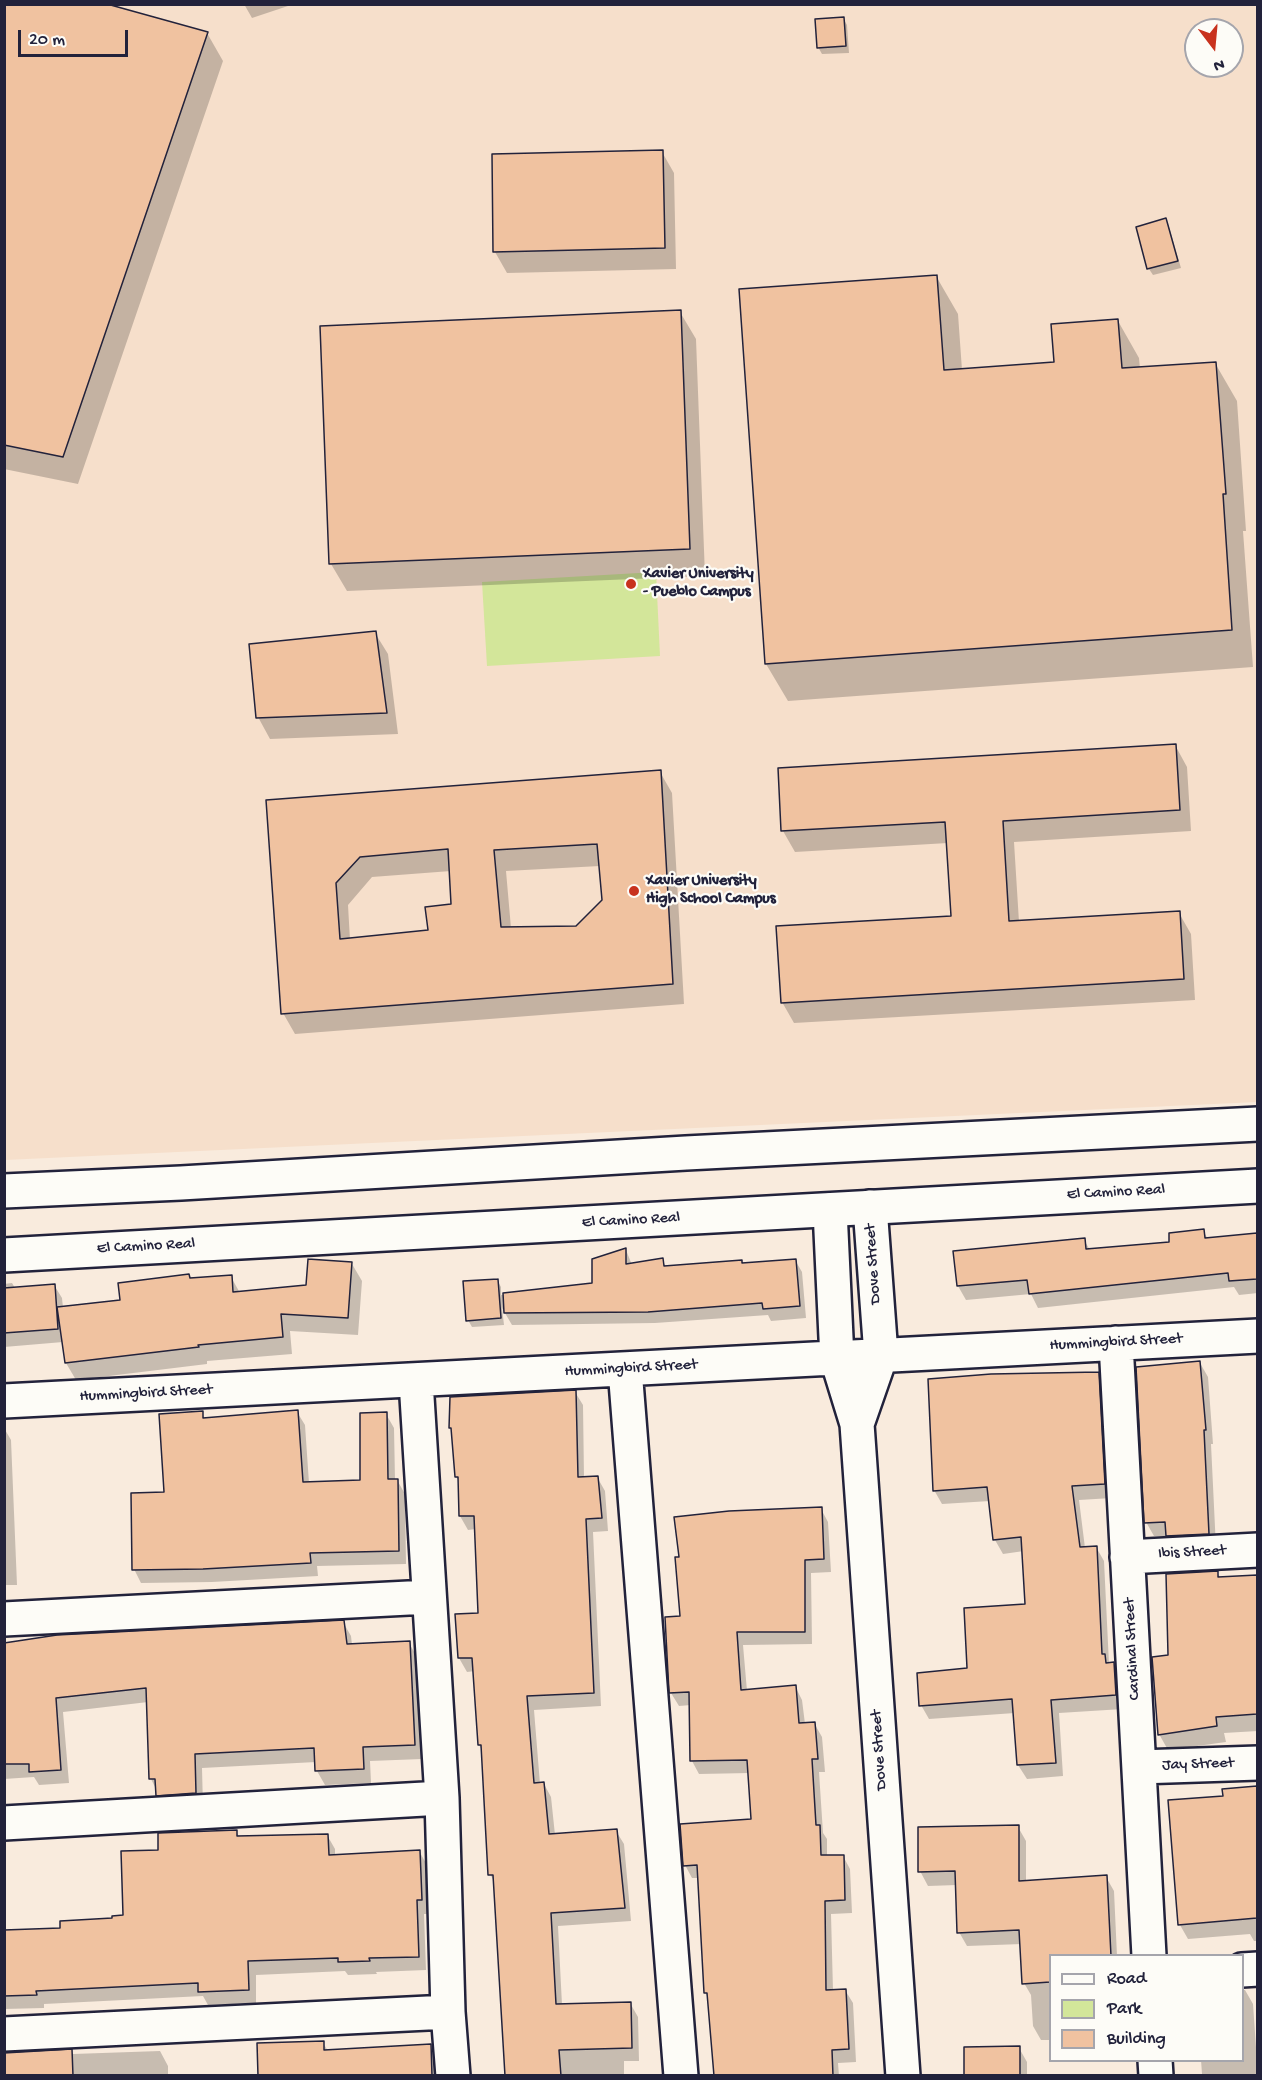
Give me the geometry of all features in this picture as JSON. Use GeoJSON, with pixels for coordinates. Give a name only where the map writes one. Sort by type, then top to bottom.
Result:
{"type":"FeatureCollection","features":[{"type":"Feature","properties":{"kind":"street"},"geometry":{"type":"LineString","coordinates":[[4,1191],[181,1184],[674,1153],[1257,1124]]}},
{"type":"Feature","properties":{"kind":"street","name":"El Camino Real"},"geometry":{"type":"LineString","coordinates":[[4,1255],[1257,1186]]}},
{"type":"Feature","properties":{"kind":"street","name":"Dove Street"},"geometry":{"type":"LineString","coordinates":[[857,1424],[881,1355],[870,1207]]}},
{"type":"Feature","properties":{"kind":"street","name":"Dove Street"},"geometry":{"type":"LineString","coordinates":[[830,1210],[837,1359],[857,1424],[903,2076]]}},
{"type":"Feature","properties":{"kind":"street","name":"Hummingbird Street"},"geometry":{"type":"LineString","coordinates":[[4,1401],[1257,1336]]}},
{"type":"Feature","properties":{"kind":"street","name":"Cardinal Street"},"geometry":{"type":"LineString","coordinates":[[1116,1343],[1149,1954]]}},
{"type":"Feature","properties":{"kind":"street"},"geometry":{"type":"LineString","coordinates":[[625,1369],[681,2076]]}},
{"type":"Feature","properties":{"kind":"street"},"geometry":{"type":"LineString","coordinates":[[416,1381],[442,1798],[448,2012],[453,2076]]}},
{"type":"Feature","properties":{"kind":"street","name":"Ibis Street"},"geometry":{"type":"LineString","coordinates":[[1127,1557],[1257,1550]]}},
{"type":"Feature","properties":{"kind":"street"},"geometry":{"type":"LineString","coordinates":[[4,1619],[428,1597]]}},
{"type":"Feature","properties":{"kind":"street","name":"Jay Street"},"geometry":{"type":"LineString","coordinates":[[1139,1767],[1257,1763]]}},
{"type":"Feature","properties":{"kind":"street"},"geometry":{"type":"LineString","coordinates":[[4,1823],[442,1798]]}},
{"type":"Feature","properties":{"kind":"street"},"geometry":{"type":"LineString","coordinates":[[4,2034],[448,2012]]}},
{"type":"Feature","properties":{"kind":"shaded area","name":"Xavier University - Pueblo Campus"},"geometry":{"type":"Polygon","coordinates":[[[4,5],[1257,5],[1257,1102],[5,1160],[4,5]]]}},
{"type":"Feature","properties":{"kind":"green space"},"geometry":{"type":"Polygon","coordinates":[[[656,572],[660,656],[487,666],[482,582],[656,572]]]}},
{"type":"Feature","properties":{"kind":"building"},"geometry":{"type":"Polygon","coordinates":[[[4,4],[107,4],[208,32],[63,457],[4,445],[4,4]]]}},
{"type":"Feature","properties":{"kind":"building"},"geometry":{"type":"Polygon","coordinates":[[[844,17],[846,46],[817,48],[815,19],[844,17]]]}},
{"type":"Feature","properties":{"kind":"building"},"geometry":{"type":"Polygon","coordinates":[[[663,150],[665,248],[493,252],[492,154],[663,150]]]}},
{"type":"Feature","properties":{"kind":"building"},"geometry":{"type":"Polygon","coordinates":[[[1166,218],[1178,261],[1147,269],[1136,227],[1166,218]]]}},
{"type":"Feature","properties":{"kind":"building"},"geometry":{"type":"Polygon","coordinates":[[[937,275],[944,370],[1054,362],[1051,324],[1118,319],[1122,368],[1216,362],[1226,494],[1223,494],[1232,630],[765,664],[739,289],[937,275]]]}},
{"type":"Feature","properties":{"kind":"building"},"geometry":{"type":"Polygon","coordinates":[[[681,310],[690,549],[329,564],[320,326],[681,310]]]}},
{"type":"Feature","properties":{"kind":"building"},"geometry":{"type":"Polygon","coordinates":[[[376,631],[387,713],[256,718],[249,644],[376,631]]]}},
{"type":"Feature","properties":{"kind":"building"},"geometry":{"type":"Polygon","coordinates":[[[1176,744],[1180,810],[1003,821],[1009,921],[1180,911],[1184,979],[781,1003],[776,926],[951,916],[945,822],[781,831],[778,768],[1176,744]]]}},
{"type":"Feature","properties":{"kind":"building","name":"Xavier University High School Campus"},"geometry":{"type":"Polygon","coordinates":[[[661,770],[673,984],[281,1014],[266,800],[661,770]],[[597,844],[494,850],[501,927],[576,926],[602,900],[597,844]],[[448,849],[360,857],[336,883],[340,939],[428,930],[425,907],[451,904],[448,849]]]}},
{"type":"Feature","properties":{"kind":"building"},"geometry":{"type":"Polygon","coordinates":[[[1204,1229],[1205,1238],[1257,1233],[1257,1279],[1229,1281],[1228,1273],[1029,1294],[1027,1280],[957,1286],[953,1251],[1085,1238],[1086,1249],[1169,1242],[1169,1233],[1204,1229]]]}},
{"type":"Feature","properties":{"kind":"building"},"geometry":{"type":"Polygon","coordinates":[[[626,1248],[626,1264],[663,1258],[664,1266],[742,1260],[742,1263],[796,1259],[800,1306],[763,1309],[762,1303],[648,1312],[504,1313],[503,1293],[592,1283],[592,1259],[626,1248]]]}},
{"type":"Feature","properties":{"kind":"building"},"geometry":{"type":"Polygon","coordinates":[[[308,1259],[352,1262],[348,1318],[281,1314],[283,1337],[198,1345],[199,1347],[65,1363],[57,1307],[120,1300],[118,1283],[189,1274],[190,1278],[232,1275],[233,1292],[306,1285],[308,1259]]]}},
{"type":"Feature","properties":{"kind":"building"},"geometry":{"type":"Polygon","coordinates":[[[498,1279],[501,1318],[466,1321],[463,1281],[498,1279]]]}},
{"type":"Feature","properties":{"kind":"building"},"geometry":{"type":"Polygon","coordinates":[[[55,1284],[58,1329],[4,1333],[4,1288],[55,1284]]]}},
{"type":"Feature","properties":{"kind":"building"},"geometry":{"type":"Polygon","coordinates":[[[1200,1361],[1206,1430],[1204,1430],[1209,1534],[1166,1536],[1165,1522],[1144,1523],[1136,1367],[1200,1361]]]}},
{"type":"Feature","properties":{"kind":"building"},"geometry":{"type":"Polygon","coordinates":[[[1099,1372],[1105,1484],[1072,1486],[1080,1547],[1097,1546],[1102,1654],[1105,1654],[1106,1663],[1114,1662],[1116,1695],[1051,1700],[1056,1763],[1017,1765],[1012,1699],[919,1706],[917,1673],[967,1668],[964,1608],[1025,1604],[1021,1537],[993,1540],[987,1487],[933,1491],[928,1379],[991,1374],[1099,1372]]]}},
{"type":"Feature","properties":{"kind":"building"},"geometry":{"type":"Polygon","coordinates":[[[576,1390],[578,1477],[598,1476],[602,1518],[586,1519],[594,1693],[527,1696],[534,1783],[544,1782],[549,1834],[617,1829],[625,1908],[551,1913],[556,2004],[631,2002],[632,2048],[559,2050],[561,2076],[505,2076],[493,1875],[488,1875],[481,1745],[478,1745],[472,1658],[458,1658],[455,1614],[478,1613],[474,1516],[459,1516],[458,1477],[455,1477],[451,1428],[449,1428],[450,1397],[576,1390]]]}},
{"type":"Feature","properties":{"kind":"building"},"geometry":{"type":"Polygon","coordinates":[[[298,1410],[303,1482],[360,1480],[360,1413],[387,1412],[388,1479],[398,1479],[399,1551],[310,1553],[311,1563],[132,1570],[131,1493],[164,1492],[159,1414],[203,1411],[203,1418],[298,1410]]]}},
{"type":"Feature","properties":{"kind":"building"},"geometry":{"type":"Polygon","coordinates":[[[822,1507],[824,1559],[805,1560],[805,1632],[737,1632],[741,1690],[796,1685],[799,1723],[815,1722],[818,1759],[812,1759],[816,1825],[820,1825],[821,1855],[844,1855],[845,1900],[825,1901],[826,1990],[846,1989],[849,2049],[832,2050],[833,2076],[714,2076],[707,1993],[704,1993],[697,1865],[683,1866],[680,1824],[751,1819],[747,1760],[690,1761],[689,1692],[669,1693],[665,1617],[680,1616],[675,1557],[679,1557],[674,1517],[729,1511],[822,1507]]]}},
{"type":"Feature","properties":{"kind":"building"},"geometry":{"type":"Polygon","coordinates":[[[1218,1571],[1218,1577],[1257,1575],[1257,1714],[1216,1717],[1217,1726],[1158,1735],[1152,1657],[1168,1655],[1166,1574],[1218,1571]]]}},
{"type":"Feature","properties":{"kind":"building"},"geometry":{"type":"Polygon","coordinates":[[[344,1620],[347,1644],[410,1641],[415,1745],[363,1747],[364,1769],[315,1771],[314,1748],[195,1754],[196,1793],[156,1796],[155,1779],[149,1779],[146,1688],[56,1698],[61,1770],[29,1772],[29,1764],[4,1764],[4,1643],[57,1635],[344,1620]]]}},
{"type":"Feature","properties":{"kind":"building"},"geometry":{"type":"Polygon","coordinates":[[[1257,1786],[1257,1918],[1178,1925],[1168,1800],[1223,1796],[1222,1789],[1257,1786]]]}},
{"type":"Feature","properties":{"kind":"building"},"geometry":{"type":"Polygon","coordinates":[[[1019,1825],[1019,1881],[1107,1875],[1111,1954],[1049,1954],[1049,1982],[1022,1984],[1019,1930],[957,1933],[955,1871],[918,1872],[918,1827],[1019,1825]]]}},
{"type":"Feature","properties":{"kind":"building"},"geometry":{"type":"Polygon","coordinates":[[[237,1830],[237,1836],[328,1834],[329,1855],[420,1850],[422,1900],[417,1900],[419,1957],[369,1958],[370,1961],[338,1962],[338,1958],[248,1961],[249,1990],[198,1992],[198,1983],[36,1991],[37,1995],[4,1996],[4,1930],[60,1928],[60,1921],[112,1918],[112,1916],[123,1915],[121,1851],[158,1850],[158,1833],[237,1830]]]}},
{"type":"Feature","properties":{"kind":"building"},"geometry":{"type":"Polygon","coordinates":[[[324,2041],[324,2050],[431,2044],[432,2076],[258,2076],[257,2043],[324,2041]]]}},
{"type":"Feature","properties":{"kind":"building"},"geometry":{"type":"Polygon","coordinates":[[[1020,2046],[1020,2076],[964,2076],[964,2047],[1020,2046]]]}},
{"type":"Feature","properties":{"kind":"building"},"geometry":{"type":"Polygon","coordinates":[[[72,2049],[73,2076],[4,2076],[4,2053],[72,2049]]]}},
{"type":"Feature","properties":{"kind":"place","name":"Xavier University - Pueblo Campus"},"geometry":{"type":"Point","coordinates":[631,584]}},
{"type":"Feature","properties":{"kind":"place","name":"Xavier University High School Campus"},"geometry":{"type":"Point","coordinates":[634,891]}}]}
